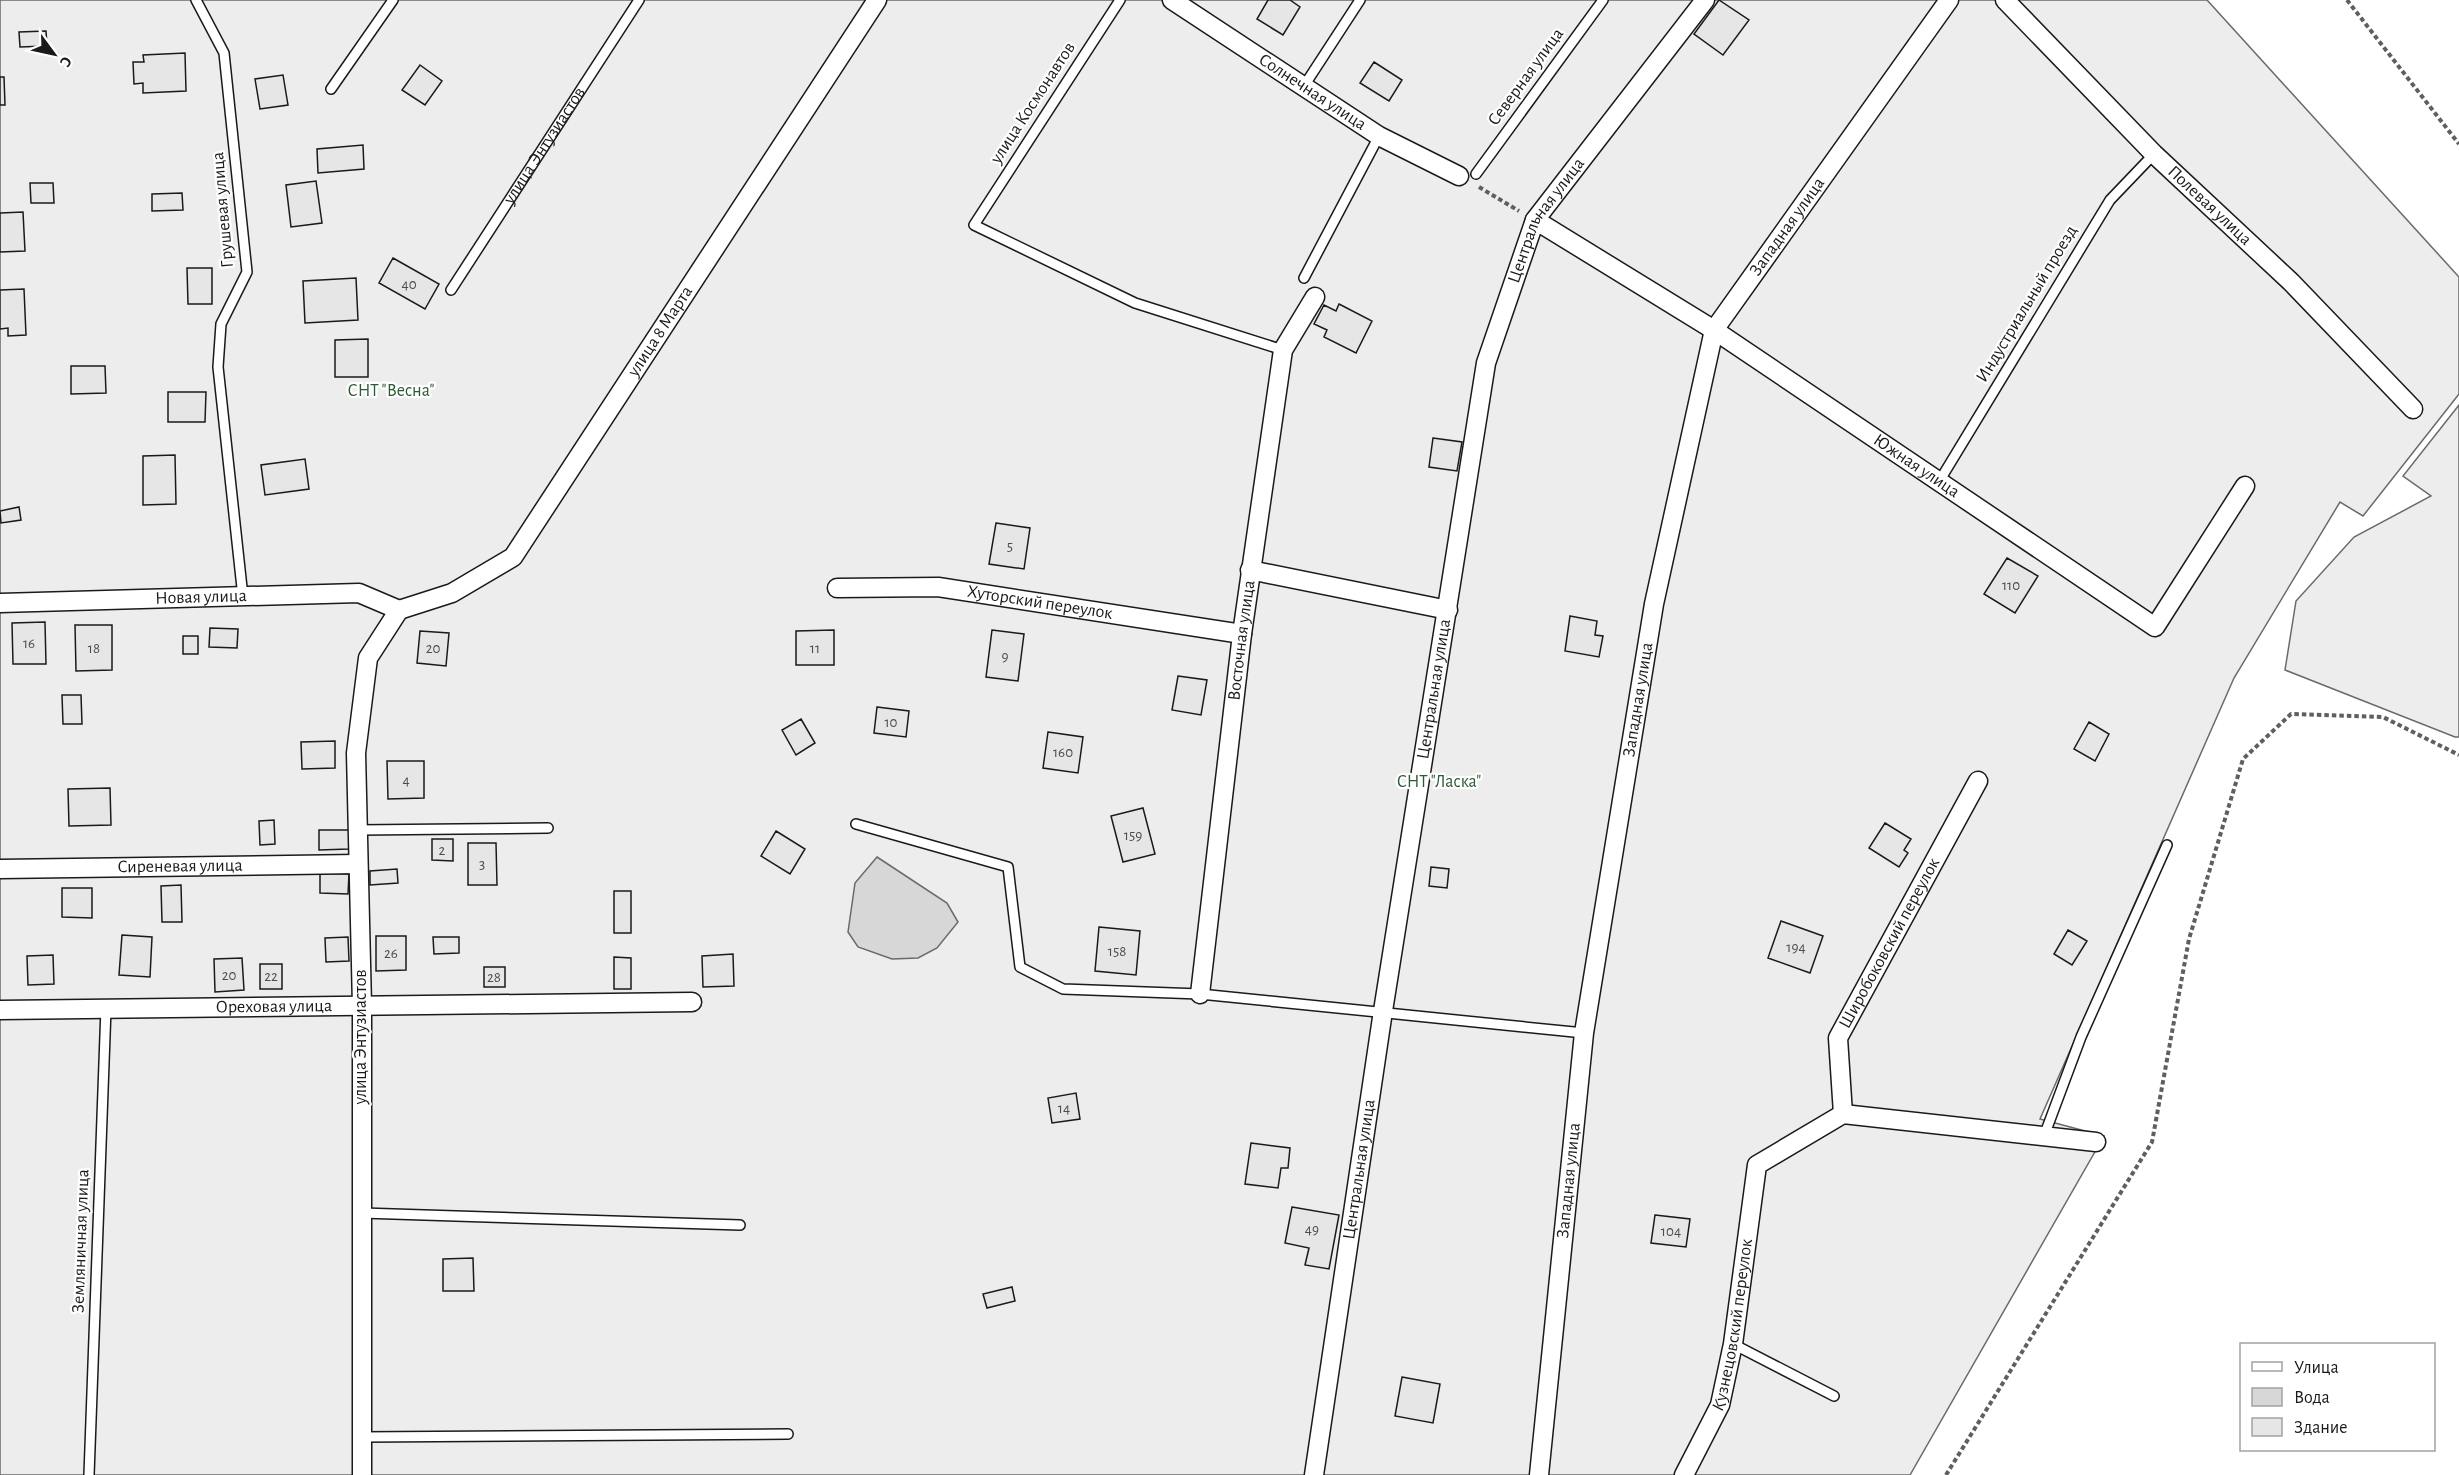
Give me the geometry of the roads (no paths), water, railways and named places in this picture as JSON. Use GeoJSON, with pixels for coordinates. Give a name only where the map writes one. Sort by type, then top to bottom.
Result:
{"type":"FeatureCollection","features":[{"type":"Feature","properties":{"kind":"street","name":"улица 8 Марта"},"geometry":{"type":"LineString","coordinates":[[399,610],[452,593],[513,556],[877,0]]}},
{"type":"Feature","properties":{"kind":"street","name":"Солнечная улица"},"geometry":{"type":"LineString","coordinates":[[1172,0],[1379,136],[1468,175]]}},
{"type":"Feature","properties":{"kind":"street","name":"Центральная улица"},"geometry":{"type":"LineString","coordinates":[[1314,1475],[1383,1011],[1486,363],[1535,220],[1705,0]]}},
{"type":"Feature","properties":{"kind":"street","name":"Западная улица"},"geometry":{"type":"LineString","coordinates":[[1539,1475],[1584,1033],[1654,604],[1714,330],[1949,0]]}},
{"type":"Feature","properties":{"kind":"street","name":"Полевая улица"},"geometry":{"type":"LineString","coordinates":[[2005,0],[2154,154],[2291,282],[2413,409]]}},
{"type":"Feature","properties":{"kind":"street","name":"Южная улица"},"geometry":{"type":"LineString","coordinates":[[1535,220],[1714,330],[1940,480],[2155,627],[2245,486]]}},
{"type":"Feature","properties":{"kind":"street","name":"Восточная улица"},"geometry":{"type":"LineString","coordinates":[[1200,994],[1250,570],[1283,350],[1315,297]]}},
{"type":"Feature","properties":{"kind":"street"},"geometry":{"type":"LineString","coordinates":[[1250,570],[1448,610]]}},
{"type":"Feature","properties":{"kind":"street","name":"Хуторский переулок"},"geometry":{"type":"LineString","coordinates":[[837,588],[938,587],[1242,634]]}},
{"type":"Feature","properties":{"kind":"street","name":"Новая улица"},"geometry":{"type":"LineString","coordinates":[[0,603],[359,593],[399,610]]}},
{"type":"Feature","properties":{"kind":"street","name":"улица Энтузиастов"},"geometry":{"type":"LineString","coordinates":[[362,1475],[362,1006],[356,753],[368,658],[399,610]]}},
{"type":"Feature","properties":{"kind":"street","name":"Широбоковский переулок"},"geometry":{"type":"LineString","coordinates":[[1842,1114],[1838,1038],[1978,781]]}},
{"type":"Feature","properties":{"kind":"street","name":"Сиреневая улица"},"geometry":{"type":"LineString","coordinates":[[0,868],[358,864]]}},
{"type":"Feature","properties":{"kind":"street","name":"Ореховая улица"},"geometry":{"type":"LineString","coordinates":[[0,1010],[692,1002]]}},
{"type":"Feature","properties":{"kind":"street"},"geometry":{"type":"LineString","coordinates":[[1842,1114],[2096,1142]]}},
{"type":"Feature","properties":{"kind":"street","name":"Кузнецовский переулок"},"geometry":{"type":"LineString","coordinates":[[1684,1475],[1720,1404],[1733,1344],[1757,1165],[1842,1114]]}},
{"type":"Feature","properties":{"kind":"lane","name":"Грушевая улица"},"geometry":{"type":"LineString","coordinates":[[196,0],[224,54],[247,272],[221,324],[218,367],[243,597]]}},
{"type":"Feature","properties":{"kind":"lane"},"geometry":{"type":"LineString","coordinates":[[331,89],[393,0]]}},
{"type":"Feature","properties":{"kind":"lane","name":"улица Энтузиастов"},"geometry":{"type":"LineString","coordinates":[[451,290],[639,0]]}},
{"type":"Feature","properties":{"kind":"lane","name":"улица Космонавтов"},"geometry":{"type":"LineString","coordinates":[[1120,0],[974,225],[1135,303],[1283,350]]}},
{"type":"Feature","properties":{"kind":"lane"},"geometry":{"type":"LineString","coordinates":[[1304,86],[1360,0]]}},
{"type":"Feature","properties":{"kind":"lane","name":"Северная улица"},"geometry":{"type":"LineString","coordinates":[[1468,175],[1603,0]]}},
{"type":"Feature","properties":{"kind":"lane"},"geometry":{"type":"LineString","coordinates":[[1304,278],[1379,136]]}},
{"type":"Feature","properties":{"kind":"lane","name":"Индустриальный проезд"},"geometry":{"type":"LineString","coordinates":[[1940,480],[2110,200],[2154,154]]}},
{"type":"Feature","properties":{"kind":"lane"},"geometry":{"type":"LineString","coordinates":[[856,824],[1008,867],[1020,967],[1063,989],[1200,994],[1584,1033]]}},
{"type":"Feature","properties":{"kind":"lane"},"geometry":{"type":"LineString","coordinates":[[358,830],[548,828]]}},
{"type":"Feature","properties":{"kind":"lane"},"geometry":{"type":"LineString","coordinates":[[2044,1136],[2080,1037],[2167,845]]}},
{"type":"Feature","properties":{"kind":"lane","name":"Земляничная улица"},"geometry":{"type":"LineString","coordinates":[[89,1475],[106,1008]]}},
{"type":"Feature","properties":{"kind":"lane"},"geometry":{"type":"LineString","coordinates":[[362,1213],[740,1225]]}},
{"type":"Feature","properties":{"kind":"lane"},"geometry":{"type":"LineString","coordinates":[[1733,1344],[1834,1396]]}},
{"type":"Feature","properties":{"kind":"lane"},"geometry":{"type":"LineString","coordinates":[[362,1437],[788,1434]]}},
{"type":"Feature","properties":{"kind":"water"},"geometry":{"type":"Polygon","coordinates":[[[877,857],[947,903],[958,922],[937,948],[918,958],[892,959],[858,947],[848,932],[855,883],[877,857]]]}},
{"type":"Feature","properties":{"kind":"park label","name":"СНТ \"Весна\""},"geometry":{"type":"Point","coordinates":[391,391]}},
{"type":"Feature","properties":{"kind":"park label","name":"СНТ \"Ласка\""},"geometry":{"type":"Point","coordinates":[1439,782]}}]}
